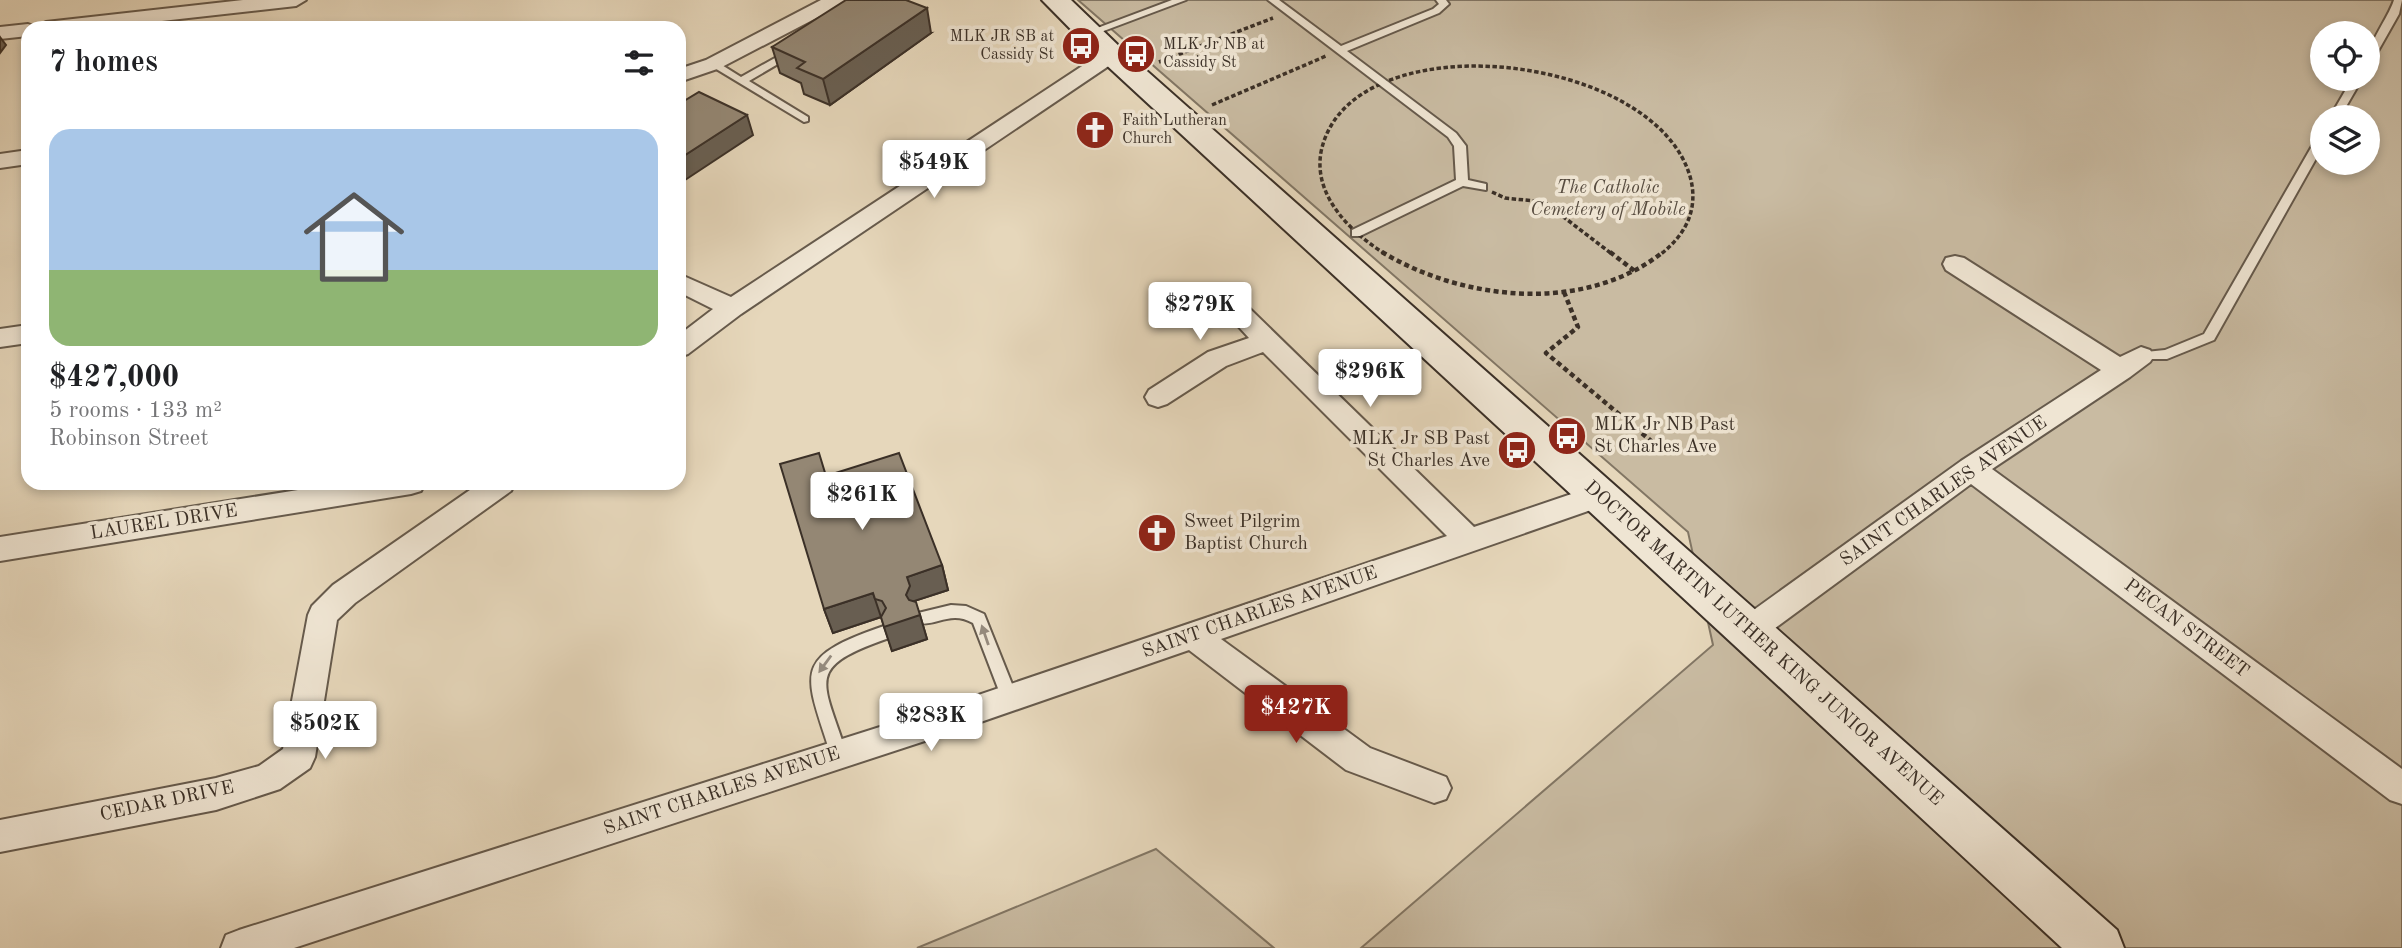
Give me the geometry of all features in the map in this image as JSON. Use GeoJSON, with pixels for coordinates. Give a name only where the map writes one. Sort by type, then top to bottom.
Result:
{"type":"FeatureCollection","features":[{"type":"Feature","properties":{"kind":"main road","name":"DOCTOR MARTIN LUTHER KING JUNIOR AVENUE"},"geometry":{"type":"LineString","coordinates":[[1055,0],[2099,948]]}},
{"type":"Feature","properties":{"kind":"street"},"geometry":{"type":"LineString","coordinates":[[108,21],[296,0]]}},
{"type":"Feature","properties":{"kind":"street"},"geometry":{"type":"LineString","coordinates":[[686,74],[713,64],[836,0]]}},
{"type":"Feature","properties":{"kind":"street"},"geometry":{"type":"LineString","coordinates":[[0,33],[21,31]]}},
{"type":"Feature","properties":{"kind":"street"},"geometry":{"type":"LineString","coordinates":[[686,343],[1101,44]]}},
{"type":"Feature","properties":{"kind":"street"},"geometry":{"type":"LineString","coordinates":[[0,161],[21,158]]}},
{"type":"Feature","properties":{"kind":"street"},"geometry":{"type":"LineString","coordinates":[[1955,264],[2131,363]]}},
{"type":"Feature","properties":{"kind":"street"},"geometry":{"type":"LineString","coordinates":[[686,285],[732,308]]}},
{"type":"Feature","properties":{"kind":"street"},"geometry":{"type":"LineString","coordinates":[[1239,313],[1468,539]]}},
{"type":"Feature","properties":{"kind":"street"},"geometry":{"type":"LineString","coordinates":[[0,338],[21,335]]}},
{"type":"Feature","properties":{"kind":"street"},"geometry":{"type":"LineString","coordinates":[[1158,397],[1217,359],[1268,341]]}},
{"type":"Feature","properties":{"kind":"street","name":"SAINT CHARLES AVENUE"},"geometry":{"type":"LineString","coordinates":[[1748,631],[1971,469],[2131,363]]}},
{"type":"Feature","properties":{"kind":"street","name":"PECAN STREET"},"geometry":{"type":"LineString","coordinates":[[1971,469],[2402,789]]}},
{"type":"Feature","properties":{"kind":"street","name":"LAUREL DRIVE"},"geometry":{"type":"LineString","coordinates":[[0,549],[367,490]]}},
{"type":"Feature","properties":{"kind":"street","name":"CEDAR DRIVE"},"geometry":{"type":"LineString","coordinates":[[0,836],[216,794],[268,778],[298,757],[323,615],[344,594],[491,490]]}},
{"type":"Feature","properties":{"kind":"street","name":"SAINT CHARLES AVENUE"},"geometry":{"type":"LineString","coordinates":[[239,948],[1010,699],[1601,495]]}},
{"type":"Feature","properties":{"kind":"street"},"geometry":{"type":"LineString","coordinates":[[1194,636],[1358,759],[1434,788]]}},
{"type":"Feature","properties":{"kind":"lane"},"geometry":{"type":"LineString","coordinates":[[1101,44],[1181,0]]}},
{"type":"Feature","properties":{"kind":"lane"},"geometry":{"type":"LineString","coordinates":[[1273,0],[1452,135],[1460,146],[1462,182]]}},
{"type":"Feature","properties":{"kind":"lane"},"geometry":{"type":"LineString","coordinates":[[1340,50],[1436,11],[1444,4],[1441,0]]}},
{"type":"Feature","properties":{"kind":"lane"},"geometry":{"type":"LineString","coordinates":[[2380,39],[2399,0]]}},
{"type":"Feature","properties":{"kind":"lane"},"geometry":{"type":"LineString","coordinates":[[741,82],[798,48]]}},
{"type":"Feature","properties":{"kind":"lane"},"geometry":{"type":"LineString","coordinates":[[713,64],[804,119]]}},
{"type":"Feature","properties":{"kind":"lane"},"geometry":{"type":"LineString","coordinates":[[2131,363],[2167,354],[2209,337],[2310,160]]}},
{"type":"Feature","properties":{"kind":"lane"},"geometry":{"type":"LineString","coordinates":[[1356,233],[1462,182],[1482,187]]}},
{"type":"Feature","properties":{"kind":"lane"},"geometry":{"type":"LineString","coordinates":[[923,618],[953,611],[979,619],[1010,699]]}},
{"type":"Feature","properties":{"kind":"lane"},"geometry":{"type":"LineString","coordinates":[[839,755],[818,690],[816,679],[819,670],[832,654],[884,633]]}},
{"type":"Feature","properties":{"kind":"path"},"geometry":{"type":"LineString","coordinates":[[1159,62],[1289,12]]}},
{"type":"Feature","properties":{"kind":"path"},"geometry":{"type":"LineString","coordinates":[[1212,105],[1340,50]]}},
{"type":"Feature","properties":{"kind":"path"},"geometry":{"type":"LineString","coordinates":[[1461,66],[1522,68],[1571,78],[1616,97],[1653,121],[1680,151],[1693,184],[1690,217],[1671,248],[1636,272],[1602,285],[1564,292],[1517,293],[1459,284],[1426,274],[1387,256],[1356,233],[1332,205],[1320,176],[1321,147],[1332,122],[1353,100],[1383,83],[1425,70],[1461,66]]}},
{"type":"Feature","properties":{"kind":"path"},"geometry":{"type":"LineString","coordinates":[[1482,187],[1505,198],[1544,202],[1636,272]]}},
{"type":"Feature","properties":{"kind":"path"},"geometry":{"type":"LineString","coordinates":[[1564,292],[1578,327],[1546,353],[1656,445]]}},
{"type":"Feature","properties":{"kind":"green space","name":"The Catholic Cemetery of Mobile"},"geometry":{"type":"Polygon","coordinates":[[[1078,0],[2402,0],[2402,948],[1361,948],[1713,645],[1688,532],[1078,0]]]}},
{"type":"Feature","properties":{"kind":"green space"},"geometry":{"type":"Polygon","coordinates":[[[1156,849],[1274,948],[917,948],[1156,849]]]}},
{"type":"Feature","properties":{"kind":"building"},"geometry":{"type":"Polygon","coordinates":[[[846,0],[906,0],[927,8],[823,79],[797,68],[805,62],[772,47],[846,0]]]}},
{"type":"Feature","properties":{"kind":"building"},"geometry":{"type":"Polygon","coordinates":[[[699,92],[747,115],[686,154],[686,100],[699,92]]]}},
{"type":"Feature","properties":{"kind":"building"},"geometry":{"type":"Polygon","coordinates":[[[819,453],[826,476],[899,453],[942,565],[907,577],[910,586],[906,595],[909,600],[916,602],[920,615],[884,627],[881,617],[886,608],[882,601],[875,599],[873,593],[824,609],[780,464],[819,453]]]}},
{"type":"Feature","properties":{"kind":"place","name":"MLK JR SB at Cassidy St"},"geometry":{"type":"Point","coordinates":[1081,46]}},
{"type":"Feature","properties":{"kind":"place","name":"MLK Jr NB at Cassidy St"},"geometry":{"type":"Point","coordinates":[1136,54]}},
{"type":"Feature","properties":{"kind":"place","name":"Faith Lutheran Church"},"geometry":{"type":"Point","coordinates":[1095,130]}},
{"type":"Feature","properties":{"kind":"place","name":"MLK Jr NB Past St Charles Ave"},"geometry":{"type":"Point","coordinates":[1567,436]}},
{"type":"Feature","properties":{"kind":"place","name":"MLK Jr SB Past St Charles Ave"},"geometry":{"type":"Point","coordinates":[1517,450]}},
{"type":"Feature","properties":{"kind":"place","name":"Sweet Pilgrim Baptist Church"},"geometry":{"type":"Point","coordinates":[1157,533]}}]}
